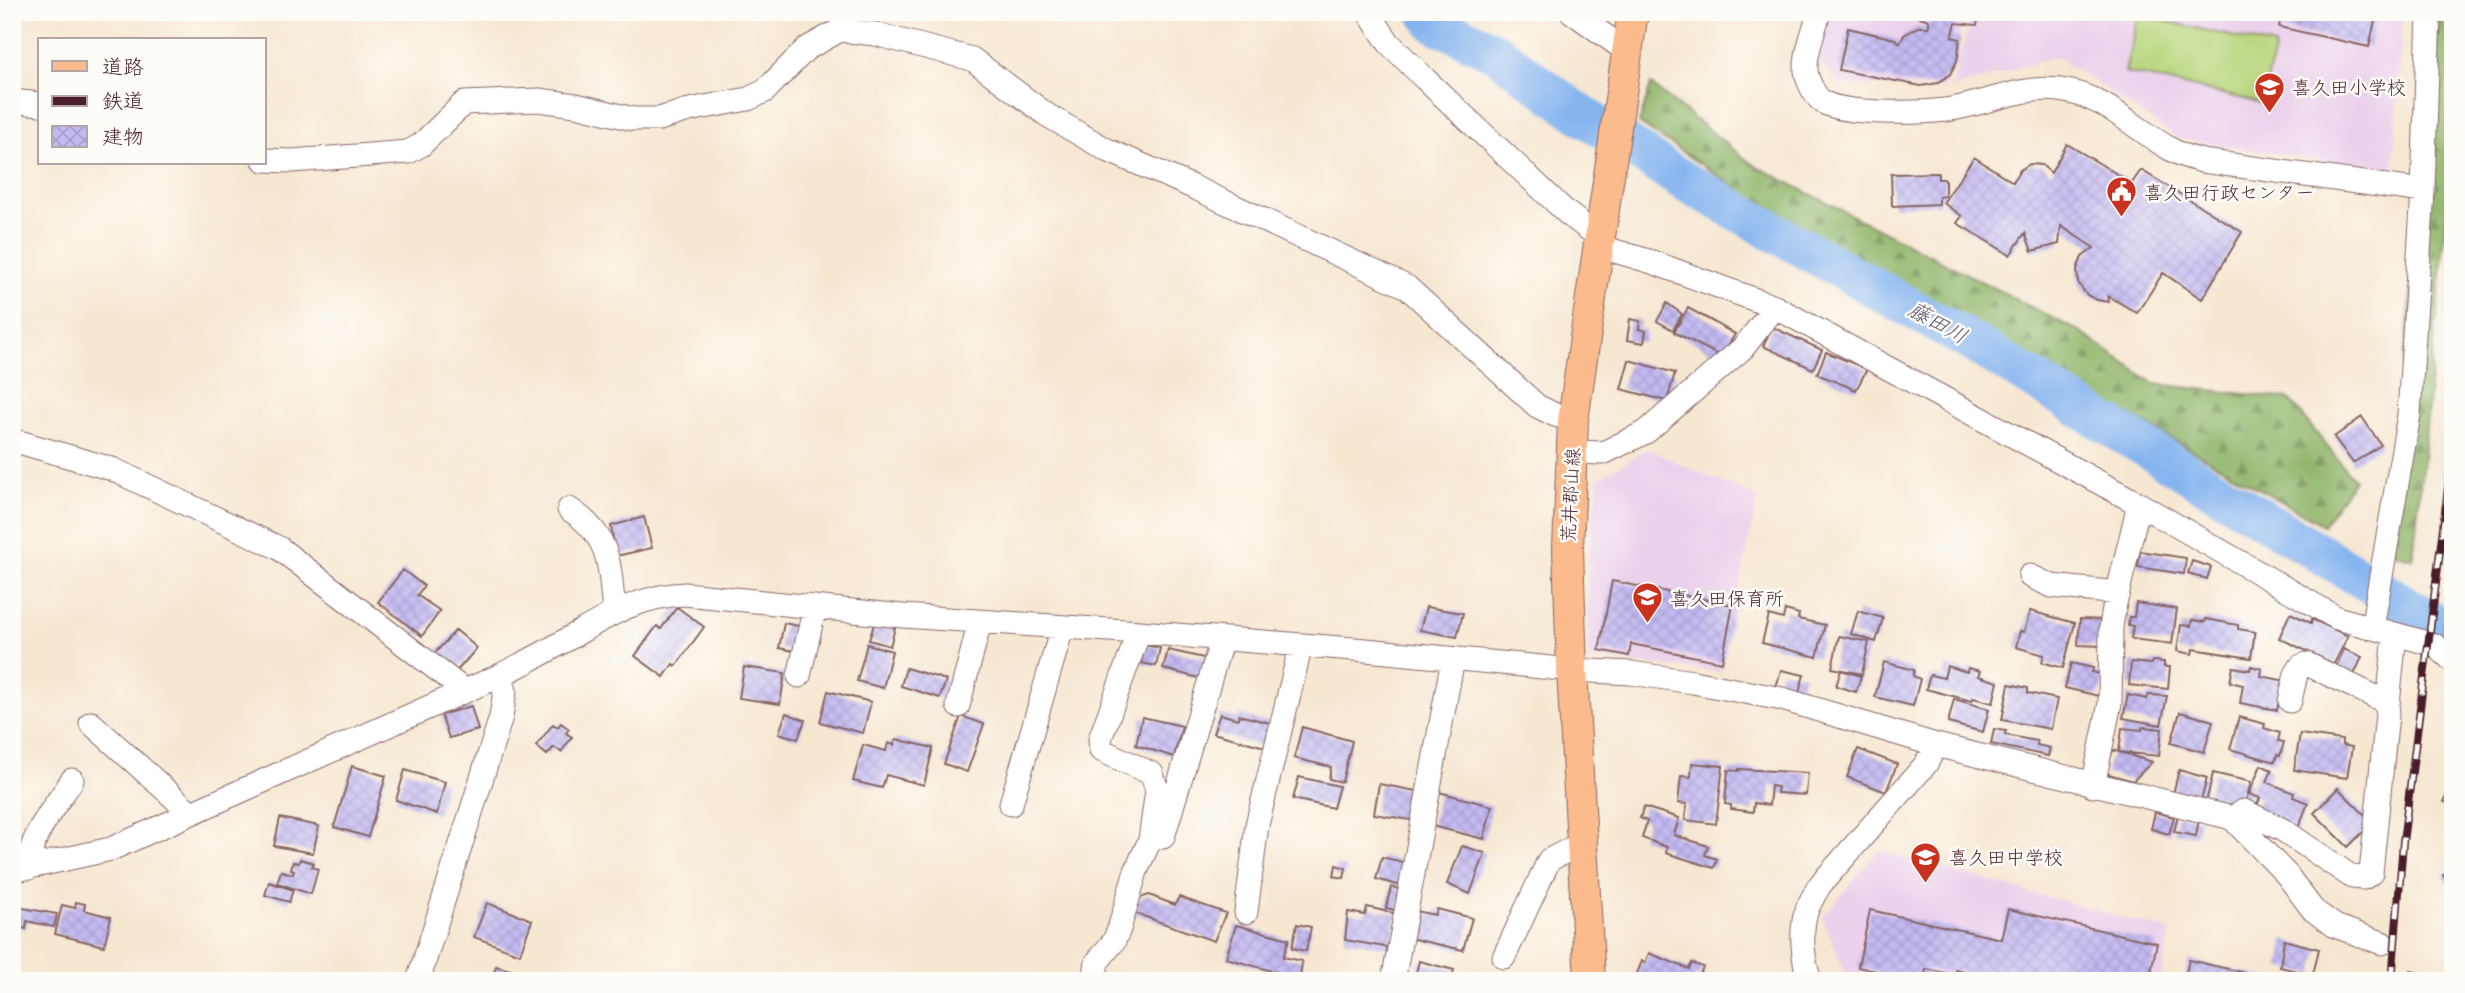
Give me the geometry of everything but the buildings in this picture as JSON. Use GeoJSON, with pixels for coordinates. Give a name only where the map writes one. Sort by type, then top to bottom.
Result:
{"type":"FeatureCollection","features":[{"type":"Feature","properties":{"kind":"main road","name":"荒井郡山線"},"geometry":{"type":"LineString","coordinates":[[1590,981],[1572,670],[1568,549],[1573,420],[1633,12]]}},
{"type":"Feature","properties":{"kind":"street"},"geometry":{"type":"LineString","coordinates":[[1368,12],[1389,43],[1551,199],[1600,232],[1652,262],[1775,307],[2139,504],[2337,618],[2435,645],[2453,662]]}},
{"type":"Feature","properties":{"kind":"street"},"geometry":{"type":"LineString","coordinates":[[1572,12],[1626,64]]}},
{"type":"Feature","properties":{"kind":"street"},"geometry":{"type":"LineString","coordinates":[[1819,12],[1806,71],[1815,94],[1823,102],[1836,107],[1860,111],[1943,110],[2016,92],[2038,89],[2062,91],[2083,95],[2110,107],[2170,149],[2202,161],[2423,191]]}},
{"type":"Feature","properties":{"kind":"street"},"geometry":{"type":"LineString","coordinates":[[2372,628],[2409,415],[2423,191],[2429,12]]}},
{"type":"Feature","properties":{"kind":"street"},"geometry":{"type":"LineString","coordinates":[[266,160],[292,161],[408,152],[421,145],[464,103],[539,100],[588,107],[633,120],[659,118],[748,99],[765,91],[806,49],[840,30],[875,34],[972,59],[1048,115],[1107,150],[1407,287],[1537,406],[1573,420]]}},
{"type":"Feature","properties":{"kind":"street"},"geometry":{"type":"LineString","coordinates":[[12,101],[38,104]]}},
{"type":"Feature","properties":{"kind":"street"},"geometry":{"type":"LineString","coordinates":[[1572,452],[1603,453],[1646,432],[1743,348],[1775,307]]}},
{"type":"Feature","properties":{"kind":"street"},"geometry":{"type":"LineString","coordinates":[[12,440],[112,469],[279,548],[465,691]]}},
{"type":"Feature","properties":{"kind":"street"},"geometry":{"type":"LineString","coordinates":[[2093,786],[2110,703],[2111,627],[2139,504]]}},
{"type":"Feature","properties":{"kind":"street"},"geometry":{"type":"LineString","coordinates":[[569,509],[584,519],[599,536],[606,553],[614,612]]}},
{"type":"Feature","properties":{"kind":"street"},"geometry":{"type":"LineString","coordinates":[[2030,576],[2052,586],[2118,593]]}},
{"type":"Feature","properties":{"kind":"street"},"geometry":{"type":"LineString","coordinates":[[20,869],[111,849],[501,675],[614,612],[659,595],[685,594],[980,622],[1139,632],[1631,673],[1782,699],[1936,745],[2093,786],[2232,818],[2287,875],[2313,910],[2335,926],[2382,943]]}},
{"type":"Feature","properties":{"kind":"street"},"geometry":{"type":"LineString","coordinates":[[799,676],[816,607]]}},
{"type":"Feature","properties":{"kind":"street"},"geometry":{"type":"LineString","coordinates":[[958,706],[980,622]]}},
{"type":"Feature","properties":{"kind":"street"},"geometry":{"type":"LineString","coordinates":[[1011,804],[1062,628]]}},
{"type":"Feature","properties":{"kind":"street"},"geometry":{"type":"LineString","coordinates":[[1094,981],[1097,962],[1114,941],[1136,871],[1150,840],[1157,790],[1152,774],[1110,757],[1101,750],[1100,739],[1139,632]]}},
{"type":"Feature","properties":{"kind":"street"},"geometry":{"type":"LineString","coordinates":[[2232,818],[2244,811],[2283,830],[2352,877],[2364,878],[2371,873],[2395,635]]}},
{"type":"Feature","properties":{"kind":"street"},"geometry":{"type":"LineString","coordinates":[[1159,850],[1222,639]]}},
{"type":"Feature","properties":{"kind":"street"},"geometry":{"type":"LineString","coordinates":[[1246,912],[1257,825],[1301,645]]}},
{"type":"Feature","properties":{"kind":"street"},"geometry":{"type":"LineString","coordinates":[[1393,981],[1452,659]]}},
{"type":"Feature","properties":{"kind":"street"},"geometry":{"type":"LineString","coordinates":[[2290,701],[2296,674],[2301,666],[2306,664],[2388,704]]}},
{"type":"Feature","properties":{"kind":"street"},"geometry":{"type":"LineString","coordinates":[[418,981],[502,717],[505,691],[501,675]]}},
{"type":"Feature","properties":{"kind":"street"},"geometry":{"type":"LineString","coordinates":[[91,723],[191,813]]}},
{"type":"Feature","properties":{"kind":"street"},"geometry":{"type":"LineString","coordinates":[[1805,977],[1803,935],[1806,912],[1819,886],[1926,764],[1936,745]]}},
{"type":"Feature","properties":{"kind":"street"},"geometry":{"type":"LineString","coordinates":[[20,869],[39,831],[72,780]]}},
{"type":"Feature","properties":{"kind":"street"},"geometry":{"type":"LineString","coordinates":[[1504,957],[1549,860],[1582,843]]}},
{"type":"Feature","properties":{"kind":"shaded area"},"geometry":{"type":"Polygon","coordinates":[[[1831,12],[1966,12],[1945,88],[1841,85],[1818,60],[1831,12]]]}},
{"type":"Feature","properties":{"kind":"shaded area","name":"喜久田小学校"},"geometry":{"type":"Polygon","coordinates":[[[1972,12],[2403,12],[2393,171],[2179,139],[2056,56],[1952,89],[1972,12]]]}},
{"type":"Feature","properties":{"kind":"shaded area"},"geometry":{"type":"Polygon","coordinates":[[[1647,449],[1758,498],[1721,672],[1588,658],[1587,561],[1599,478],[1647,449]]]}},
{"type":"Feature","properties":{"kind":"shaded area","name":"喜久田中学校"},"geometry":{"type":"Polygon","coordinates":[[[1878,851],[2171,931],[2161,981],[1849,981],[1822,918],[1878,851]]]}},
{"type":"Feature","properties":{"kind":"green space"},"geometry":{"type":"Polygon","coordinates":[[[2440,12],[2453,12],[2453,151],[2413,559],[2385,550],[2440,12]]]}},
{"type":"Feature","properties":{"kind":"green space"},"geometry":{"type":"Polygon","coordinates":[[[2138,15],[2275,46],[2262,103],[2125,72],[2138,15]]]}},
{"type":"Feature","properties":{"kind":"green space"},"geometry":{"type":"Polygon","coordinates":[[[1651,85],[1752,164],[2080,332],[2155,384],[2289,399],[2354,480],[2323,525],[1775,214],[1639,123],[1651,85]]]}},
{"type":"Feature","properties":{"kind":"waterway","name":"藤田川"},"geometry":{"type":"LineString","coordinates":[[1427,12],[1435,23],[1497,53],[1576,111],[1682,180],[1975,344],[2453,634]]}},
{"type":"Feature","properties":{"kind":"railway"},"geometry":{"type":"LineString","coordinates":[[2392,981],[2403,842],[2453,449]]}},
{"type":"Feature","properties":{"kind":"place","name":"喜久田小学校"},"geometry":{"type":"Point","coordinates":[2269,114]}},
{"type":"Feature","properties":{"kind":"place","name":"喜久田行政センター"},"geometry":{"type":"Point","coordinates":[2121,219]}},
{"type":"Feature","properties":{"kind":"place","name":"喜久田保育所"},"geometry":{"type":"Point","coordinates":[1647,625]}},
{"type":"Feature","properties":{"kind":"place","name":"喜久田中学校"},"geometry":{"type":"Point","coordinates":[1926,884]}}]}
